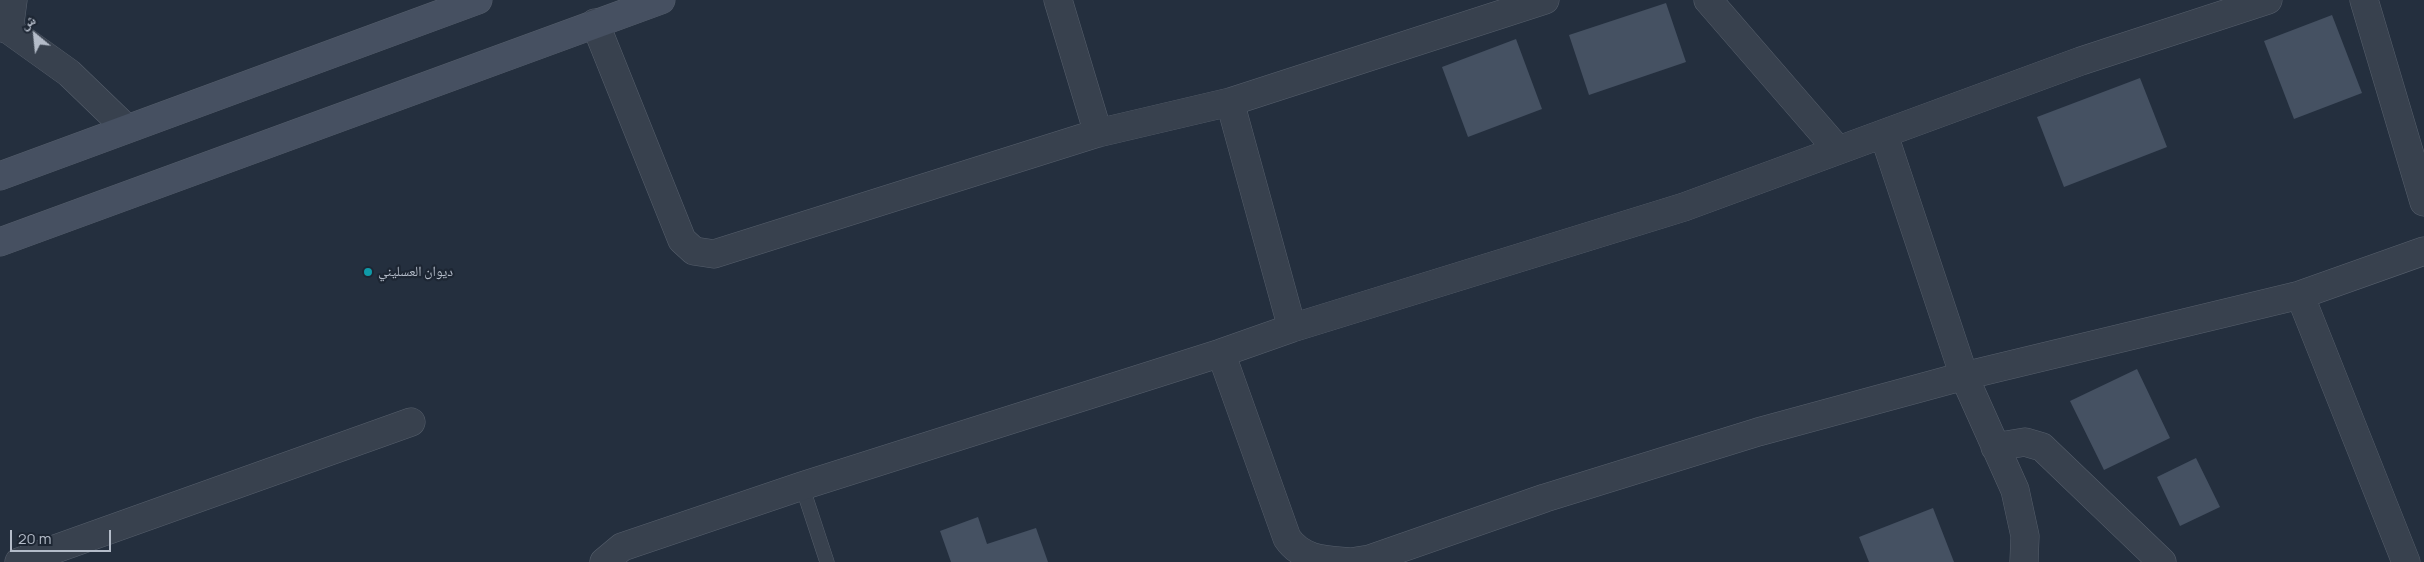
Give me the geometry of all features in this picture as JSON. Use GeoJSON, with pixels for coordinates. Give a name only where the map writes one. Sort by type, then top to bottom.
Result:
{"type":"FeatureCollection","features":[{"type":"Feature","properties":{"kind":"street"},"geometry":{"type":"LineString","coordinates":[[13,0],[5,28],[69,73],[126,128]]}},
{"type":"Feature","properties":{"kind":"street"},"geometry":{"type":"LineString","coordinates":[[0,176],[126,128],[478,0]]}},
{"type":"Feature","properties":{"kind":"street"},"geometry":{"type":"LineString","coordinates":[[0,242],[661,0]]}},
{"type":"Feature","properties":{"kind":"street"},"geometry":{"type":"LineString","coordinates":[[1058,0],[1098,133]]}},
{"type":"Feature","properties":{"kind":"street"},"geometry":{"type":"LineString","coordinates":[[595,23],[682,240],[694,251],[714,254],[1098,133],[1230,102],[1545,0]]}},
{"type":"Feature","properties":{"kind":"street"},"geometry":{"type":"LineString","coordinates":[[1708,0],[1838,150]]}},
{"type":"Feature","properties":{"kind":"street"},"geometry":{"type":"LineString","coordinates":[[604,562],[622,547],[802,486],[1220,353],[1292,328],[1684,208],[2081,61],[2268,0]]}},
{"type":"Feature","properties":{"kind":"street"},"geometry":{"type":"LineString","coordinates":[[2364,0],[2424,202]]}},
{"type":"Feature","properties":{"kind":"street"},"geometry":{"type":"LineString","coordinates":[[1230,102],[1292,328]]}},
{"type":"Feature","properties":{"kind":"street"},"geometry":{"type":"LineString","coordinates":[[1884,135],[1964,376],[2015,490],[2025,536],[2024,562]]}},
{"type":"Feature","properties":{"kind":"street"},"geometry":{"type":"LineString","coordinates":[[1220,353],[1287,538],[1301,553],[1316,558],[1351,562],[1370,559],[1652,463],[1964,376],[2300,295],[2424,251]]}},
{"type":"Feature","properties":{"kind":"street"},"geometry":{"type":"LineString","coordinates":[[2300,295],[2406,562]]}},
{"type":"Feature","properties":{"kind":"street"},"geometry":{"type":"LineString","coordinates":[[19,562],[411,422]]}},
{"type":"Feature","properties":{"kind":"street"},"geometry":{"type":"LineString","coordinates":[[1995,447],[2025,442],[2042,447],[2162,562]]}},
{"type":"Feature","properties":{"kind":"lane"},"geometry":{"type":"LineString","coordinates":[[802,486],[827,562]]}},
{"type":"Feature","properties":{"kind":"building"},"geometry":{"type":"Polygon","coordinates":[[[1666,3],[1686,62],[1589,95],[1569,35],[1666,3]]]}},
{"type":"Feature","properties":{"kind":"building"},"geometry":{"type":"Polygon","coordinates":[[[2332,15],[2362,93],[2294,119],[2264,41],[2332,15]]]}},
{"type":"Feature","properties":{"kind":"building"},"geometry":{"type":"Polygon","coordinates":[[[1516,39],[1542,109],[1468,137],[1442,67],[1516,39]]]}},
{"type":"Feature","properties":{"kind":"building"},"geometry":{"type":"Polygon","coordinates":[[[2140,78],[2167,147],[2064,187],[2037,117],[2140,78]]]}},
{"type":"Feature","properties":{"kind":"building"},"geometry":{"type":"Polygon","coordinates":[[[2137,369],[2170,438],[2104,470],[2070,401],[2137,369]]]}},
{"type":"Feature","properties":{"kind":"building"},"geometry":{"type":"Polygon","coordinates":[[[2196,458],[2220,507],[2180,526],[2157,477],[2196,458]]]}},
{"type":"Feature","properties":{"kind":"building"},"geometry":{"type":"Polygon","coordinates":[[[1933,508],[1954,562],[1869,562],[1859,537],[1933,508]]]}},
{"type":"Feature","properties":{"kind":"building"},"geometry":{"type":"Polygon","coordinates":[[[978,517],[987,544],[1036,528],[1048,562],[951,562],[940,531],[978,517]]]}},
{"type":"Feature","properties":{"kind":"place","name":"ديوان العسليني"},"geometry":{"type":"Point","coordinates":[368,272]}}]}
